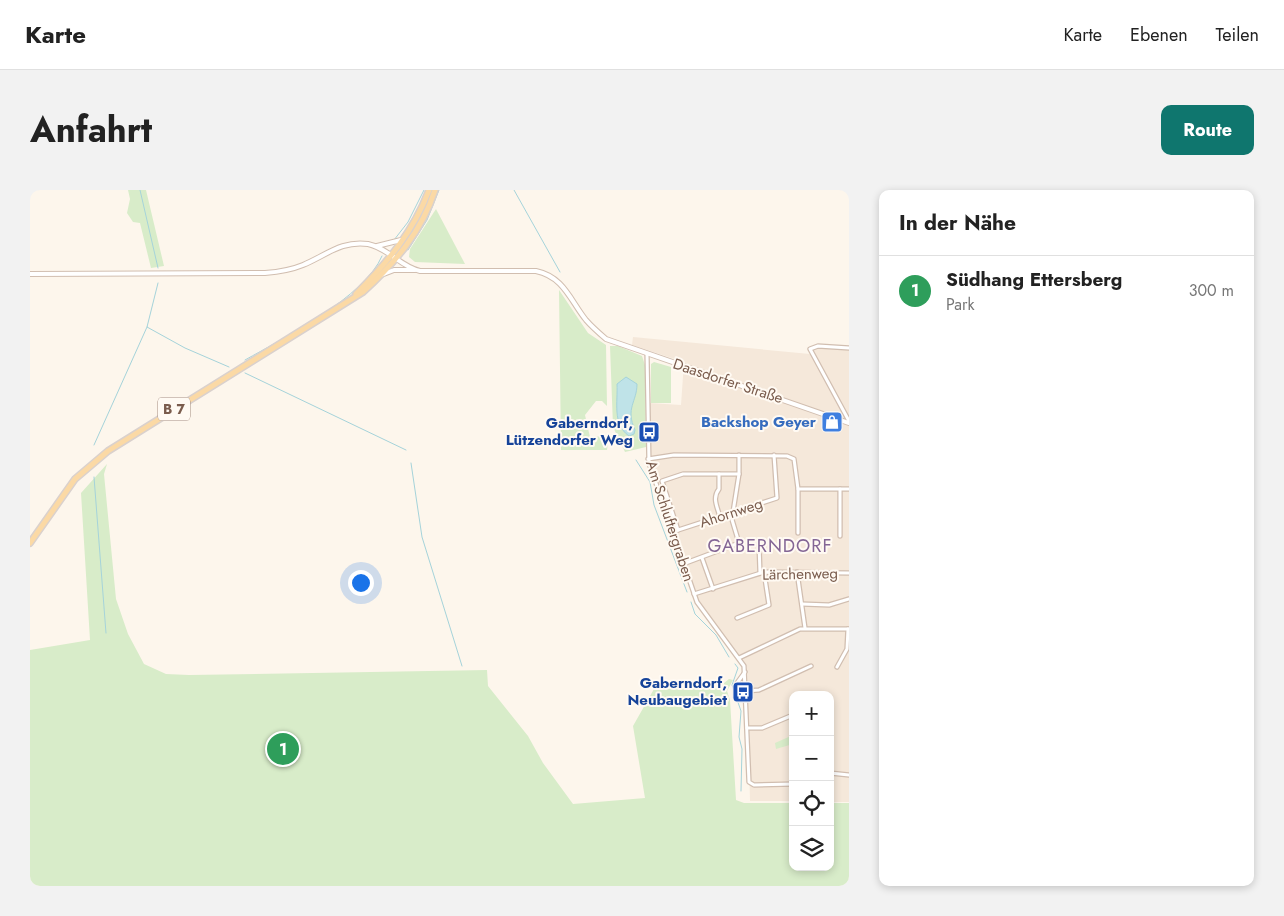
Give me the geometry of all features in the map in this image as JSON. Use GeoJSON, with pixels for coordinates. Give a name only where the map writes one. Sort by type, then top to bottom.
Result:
{"type":"FeatureCollection","features":[{"type":"Feature","properties":{"kind":"main road","name":"B 7"},"geometry":{"type":"LineString","coordinates":[[344,304],[395,256],[429,190]]}},
{"type":"Feature","properties":{"kind":"main road","name":"B 7"},"geometry":{"type":"LineString","coordinates":[[30,543],[75,479],[108,451],[363,292],[381,275],[424,218],[435,190]]}},
{"type":"Feature","properties":{"kind":"street"},"geometry":{"type":"LineString","coordinates":[[30,274],[265,273],[294,268],[347,245],[362,244],[376,246],[392,244],[405,237]]}},
{"type":"Feature","properties":{"kind":"street"},"geometry":{"type":"LineString","coordinates":[[376,246],[416,270]]}},
{"type":"Feature","properties":{"kind":"street"},"geometry":{"type":"LineString","coordinates":[[381,275],[398,270],[416,270]]}},
{"type":"Feature","properties":{"kind":"street","name":"Daasdorfer Straße"},"geometry":{"type":"LineString","coordinates":[[416,270],[528,270],[544,273],[561,283],[584,319],[606,339],[849,422]]}},
{"type":"Feature","properties":{"kind":"street"},"geometry":{"type":"LineString","coordinates":[[849,348],[818,346],[810,349],[849,422]]}},
{"type":"Feature","properties":{"kind":"street","name":"Am Schluftergraben"},"geometry":{"type":"LineString","coordinates":[[647,354],[648,459],[683,564],[700,608],[739,658],[745,672],[749,782],[754,785],[789,784]]}},
{"type":"Feature","properties":{"kind":"street"},"geometry":{"type":"LineString","coordinates":[[648,459],[674,455],[791,456],[795,462],[798,489],[798,533]]}},
{"type":"Feature","properties":{"kind":"street"},"geometry":{"type":"LineString","coordinates":[[683,564],[739,543],[732,513],[738,474],[738,455]]}},
{"type":"Feature","properties":{"kind":"street","name":"Ahornweg"},"geometry":{"type":"LineString","coordinates":[[672,532],[777,498],[774,455]]}},
{"type":"Feature","properties":{"kind":"street"},"geometry":{"type":"LineString","coordinates":[[678,530],[662,481],[683,474],[738,474]]}},
{"type":"Feature","properties":{"kind":"street"},"geometry":{"type":"LineString","coordinates":[[719,474],[720,489],[714,499],[720,516]]}},
{"type":"Feature","properties":{"kind":"street"},"geometry":{"type":"LineString","coordinates":[[798,489],[849,489]]}},
{"type":"Feature","properties":{"kind":"street"},"geometry":{"type":"LineString","coordinates":[[840,489],[840,536]]}},
{"type":"Feature","properties":{"kind":"street"},"geometry":{"type":"LineString","coordinates":[[737,618],[769,605],[758,544]]}},
{"type":"Feature","properties":{"kind":"street"},"geometry":{"type":"LineString","coordinates":[[702,558],[712,589]]}},
{"type":"Feature","properties":{"kind":"street","name":"Lärchenweg"},"geometry":{"type":"LineString","coordinates":[[694,594],[762,572],[849,573]]}},
{"type":"Feature","properties":{"kind":"street"},"geometry":{"type":"LineString","coordinates":[[797,572],[805,628]]}},
{"type":"Feature","properties":{"kind":"street"},"geometry":{"type":"LineString","coordinates":[[802,604],[829,605],[849,599]]}},
{"type":"Feature","properties":{"kind":"street"},"geometry":{"type":"LineString","coordinates":[[739,658],[805,628],[848,628],[847,649],[837,667]]}},
{"type":"Feature","properties":{"kind":"street"},"geometry":{"type":"LineString","coordinates":[[746,691],[759,690],[811,666]]}},
{"type":"Feature","properties":{"kind":"street","name":"Am Schluftergraben"},"geometry":{"type":"LineString","coordinates":[[745,672],[737,683],[740,689],[746,691]]}},
{"type":"Feature","properties":{"kind":"street"},"geometry":{"type":"LineString","coordinates":[[747,728],[762,728],[789,717]]}},
{"type":"Feature","properties":{"kind":"street"},"geometry":{"type":"LineString","coordinates":[[834,773],[849,774]]}},
{"type":"Feature","properties":{"kind":"shaded area"},"geometry":{"type":"Polygon","coordinates":[[[633,337],[810,354],[815,347],[849,349],[849,802],[834,802],[834,691],[789,691],[789,801],[750,801],[747,667],[698,600],[651,463],[649,403],[681,405],[684,362],[632,345],[633,337]]]}},
{"type":"Feature","properties":{"kind":"green space"},"geometry":{"type":"Polygon","coordinates":[[[128,190],[146,190],[164,266],[151,268],[140,223],[133,222],[127,213],[130,199],[128,190]]]}},
{"type":"Feature","properties":{"kind":"green space"},"geometry":{"type":"Polygon","coordinates":[[[436,209],[465,264],[415,262],[409,257],[410,249],[436,209]]]}},
{"type":"Feature","properties":{"kind":"green space"},"geometry":{"type":"Polygon","coordinates":[[[559,290],[588,333],[606,345],[607,406],[602,401],[596,401],[585,415],[590,437],[609,436],[607,450],[561,450],[559,290]]]}},
{"type":"Feature","properties":{"kind":"green space"},"geometry":{"type":"Polygon","coordinates":[[[610,346],[618,346],[642,356],[645,365],[646,447],[625,452],[613,427],[610,346]],[[617,384],[617,413],[622,430],[635,430],[631,410],[637,389],[617,384]]]}},
{"type":"Feature","properties":{"kind":"green space"},"geometry":{"type":"Polygon","coordinates":[[[654,362],[671,367],[671,403],[651,403],[651,364],[654,362]]]}},
{"type":"Feature","properties":{"kind":"green space"},"geometry":{"type":"Polygon","coordinates":[[[107,464],[104,474],[116,599],[128,634],[144,664],[166,674],[189,675],[487,670],[488,686],[528,736],[543,763],[573,804],[645,798],[633,726],[654,689],[669,686],[718,688],[729,679],[733,680],[727,691],[730,700],[736,800],[744,803],[789,803],[789,871],[834,871],[834,803],[849,803],[849,886],[30,886],[30,650],[90,640],[81,493],[107,464]]]}},
{"type":"Feature","properties":{"kind":"green space"},"geometry":{"type":"Polygon","coordinates":[[[789,737],[789,745],[776,749],[775,743],[789,737]]]}},
{"type":"Feature","properties":{"kind":"water"},"geometry":{"type":"Polygon","coordinates":[[[626,377],[637,384],[631,411],[635,430],[634,434],[629,436],[620,425],[617,412],[617,384],[626,377]]]}},
{"type":"Feature","properties":{"kind":"waterway"},"geometry":{"type":"LineString","coordinates":[[140,190],[158,268]]}},
{"type":"Feature","properties":{"kind":"waterway"},"geometry":{"type":"LineString","coordinates":[[394,240],[408,222],[424,190]]}},
{"type":"Feature","properties":{"kind":"waterway"},"geometry":{"type":"LineString","coordinates":[[408,250],[427,220],[439,190]]}},
{"type":"Feature","properties":{"kind":"waterway"},"geometry":{"type":"LineString","coordinates":[[514,190],[560,272]]}},
{"type":"Feature","properties":{"kind":"waterway"},"geometry":{"type":"LineString","coordinates":[[245,360],[301,328],[341,301],[373,271],[382,256]]}},
{"type":"Feature","properties":{"kind":"waterway"},"geometry":{"type":"LineString","coordinates":[[158,283],[147,327],[185,348],[229,367]]}},
{"type":"Feature","properties":{"kind":"waterway"},"geometry":{"type":"LineString","coordinates":[[94,445],[147,327]]}},
{"type":"Feature","properties":{"kind":"waterway"},"geometry":{"type":"LineString","coordinates":[[245,373],[406,450]]}},
{"type":"Feature","properties":{"kind":"waterway"},"geometry":{"type":"LineString","coordinates":[[636,460],[650,482],[654,505],[687,592]]}},
{"type":"Feature","properties":{"kind":"waterway"},"geometry":{"type":"LineString","coordinates":[[411,463],[422,537],[462,666]]}},
{"type":"Feature","properties":{"kind":"waterway"},"geometry":{"type":"LineString","coordinates":[[94,477],[106,633]]}},
{"type":"Feature","properties":{"kind":"waterway"},"geometry":{"type":"LineString","coordinates":[[691,602],[695,614],[716,635],[729,657]]}},
{"type":"Feature","properties":{"kind":"waterway"},"geometry":{"type":"LineString","coordinates":[[735,664],[738,668],[732,685],[741,711],[739,737],[742,749],[741,791]]}},
{"type":"Feature","properties":{"kind":"place","name":"Backshop Geyer"},"geometry":{"type":"Point","coordinates":[832,422]}},
{"type":"Feature","properties":{"kind":"place","name":"Gaberndorf, Lützendorfer Weg"},"geometry":{"type":"Point","coordinates":[649,432]}},
{"type":"Feature","properties":{"kind":"place","name":"Gaberndorf, Neubaugebiet"},"geometry":{"type":"Point","coordinates":[743,692]}},
{"type":"Feature","properties":{"kind":"place","name":"Südhang Ettersberg"},"geometry":{"type":"Point","coordinates":[283,749]}},
{"type":"Feature","properties":{"kind":"district","name":"GABERNDORF"},"geometry":{"type":"Point","coordinates":[770,546]}}]}
